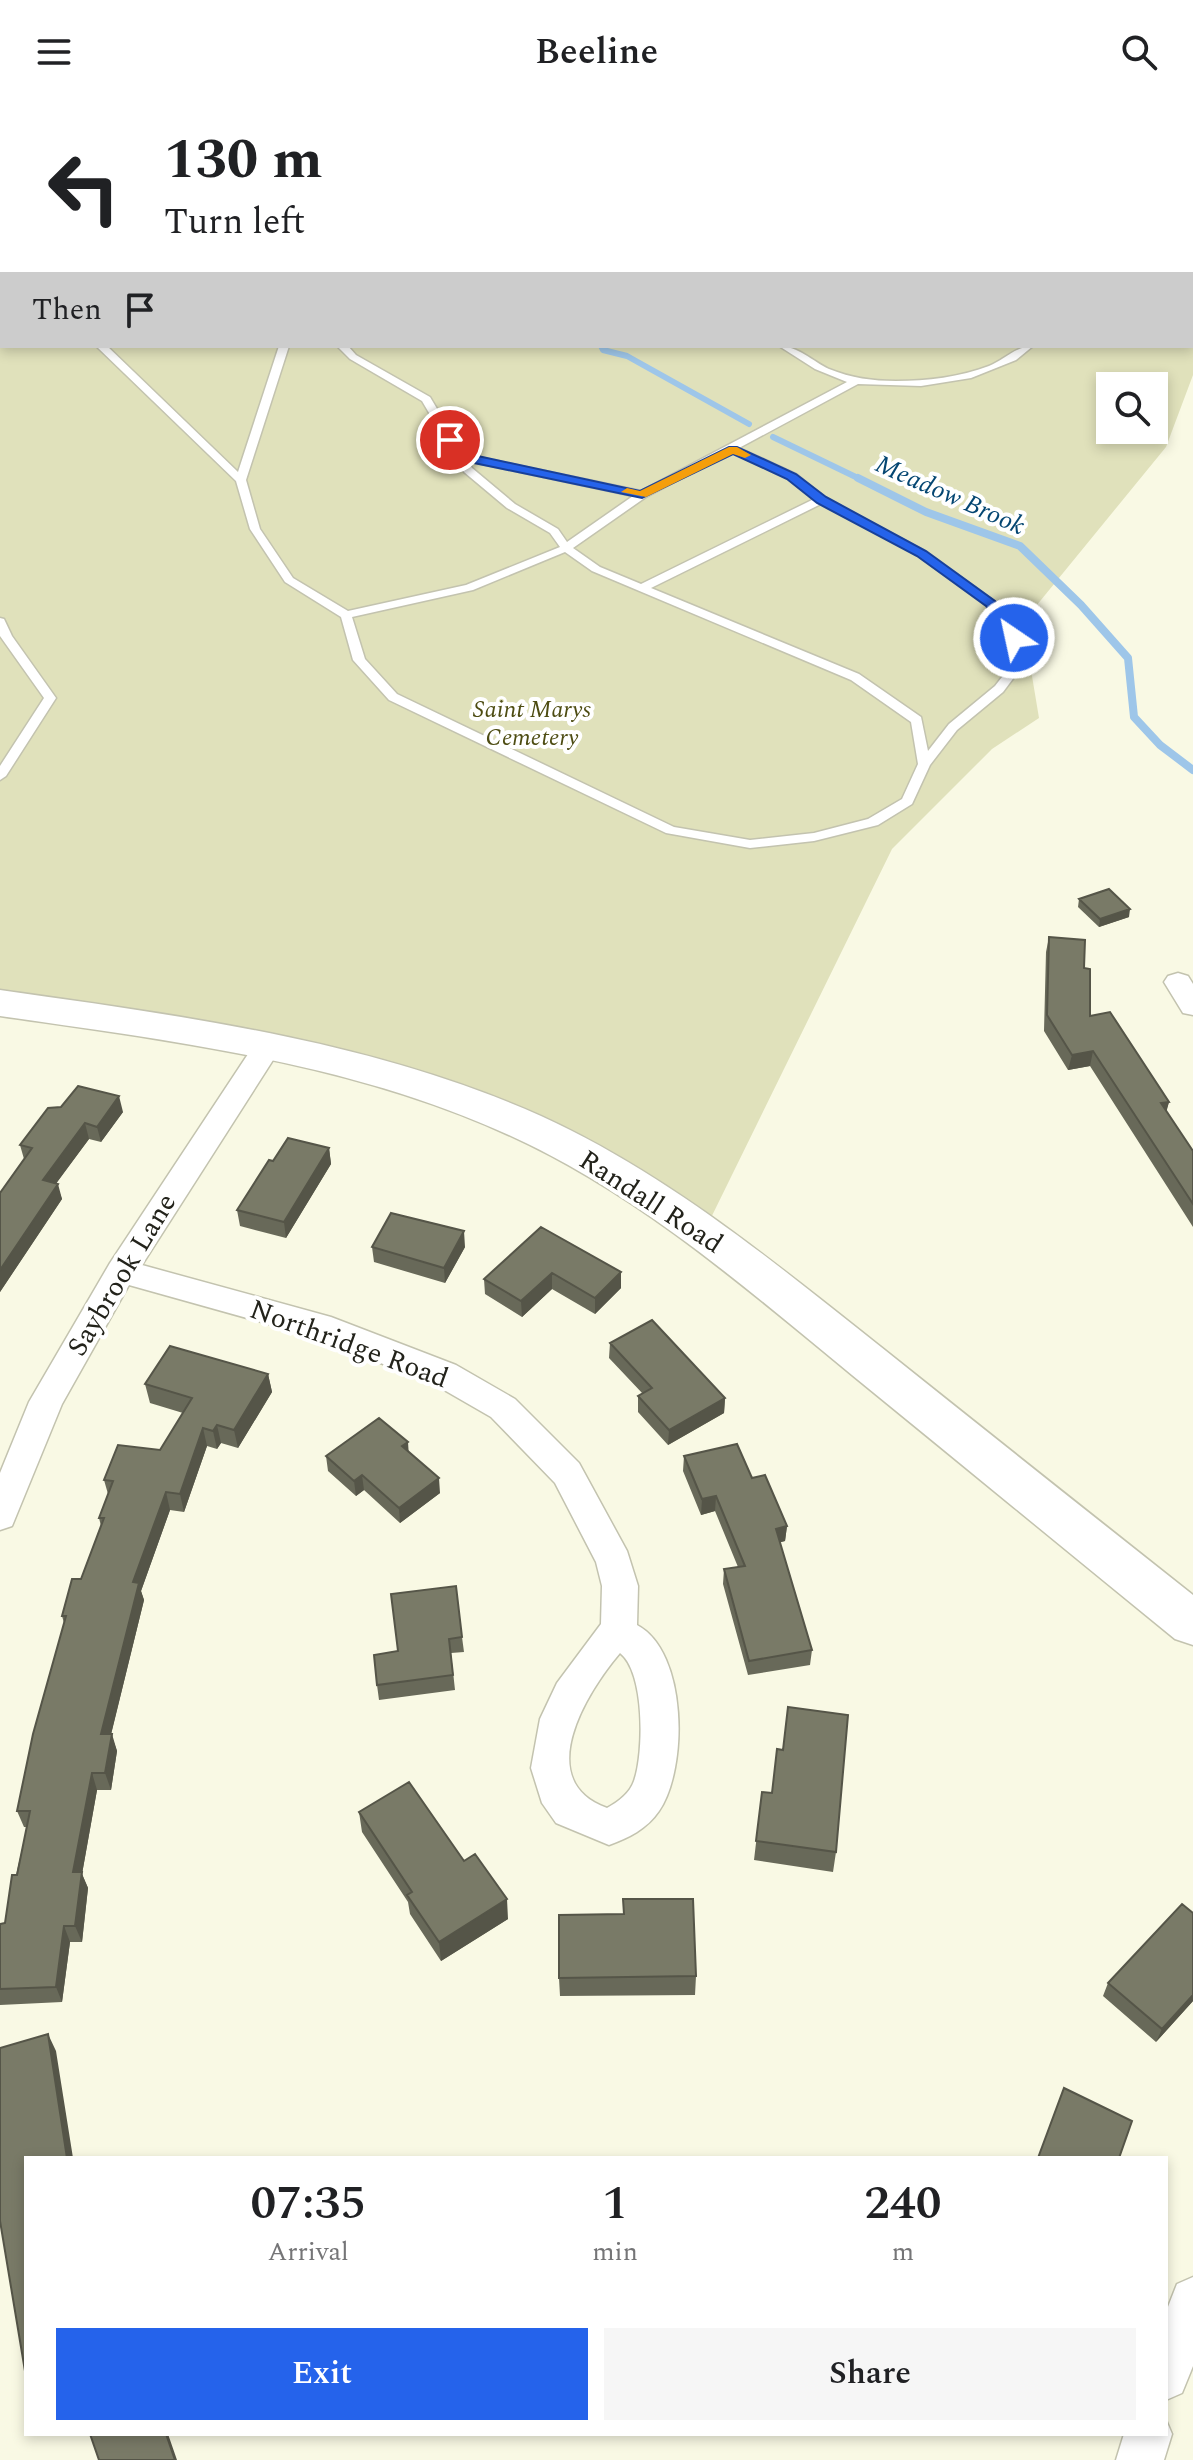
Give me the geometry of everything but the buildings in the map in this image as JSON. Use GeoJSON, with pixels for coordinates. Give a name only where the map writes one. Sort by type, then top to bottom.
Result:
{"type":"FeatureCollection","features":[{"type":"Feature","properties":{"kind":"street","name":"Randall Road"},"geometry":{"type":"LineString","coordinates":[[0,1003],[268,1046],[401,1078],[525,1126],[626,1179],[753,1270],[1193,1624]]}},
{"type":"Feature","properties":{"kind":"street","name":"Saybrook Lane"},"geometry":{"type":"LineString","coordinates":[[0,1516],[46,1402],[121,1271],[268,1046]]}},
{"type":"Feature","properties":{"kind":"street","name":"Northridge Road"},"geometry":{"type":"LineString","coordinates":[[121,1271],[319,1326],[444,1374],[503,1408],[567,1473],[614,1561],[620,1586],[619,1634]]}},
{"type":"Feature","properties":{"kind":"street"},"geometry":{"type":"LineString","coordinates":[[1168,2371],[1193,2300]]}},
{"type":"Feature","properties":{"kind":"street"},"geometry":{"type":"LineString","coordinates":[[1140,2460],[1147,2436]]}},
{"type":"Feature","properties":{"kind":"lane"},"geometry":{"type":"LineString","coordinates":[[103,348],[241,480],[255,529],[289,580],[346,615],[359,660],[393,697],[671,830],[750,844],[814,837],[873,822],[907,801],[924,764],[953,727],[999,689],[1015,668],[1014,638],[991,604],[921,553],[821,500],[792,476],[733,449]]}},
{"type":"Feature","properties":{"kind":"lane"},"geometry":{"type":"LineString","coordinates":[[241,480],[283,348]]}},
{"type":"Feature","properties":{"kind":"lane"},"geometry":{"type":"LineString","coordinates":[[344,348],[353,357],[426,399],[468,470],[511,506],[554,531],[566,548],[596,569],[855,677],[917,720],[924,764]]}},
{"type":"Feature","properties":{"kind":"lane"},"geometry":{"type":"LineString","coordinates":[[787,348],[809,363],[856,381],[936,383],[1000,365],[1025,348]]}},
{"type":"Feature","properties":{"kind":"lane"},"geometry":{"type":"LineString","coordinates":[[346,615],[469,588],[566,548],[642,495],[856,381]]}},
{"type":"Feature","properties":{"kind":"lane"},"geometry":{"type":"LineString","coordinates":[[460,456],[642,495]]}},
{"type":"Feature","properties":{"kind":"lane"},"geometry":{"type":"LineString","coordinates":[[641,588],[821,500]]}},
{"type":"Feature","properties":{"kind":"lane"},"geometry":{"type":"LineString","coordinates":[[0,621],[3,637],[50,698],[0,776]]}},
{"type":"Feature","properties":{"kind":"green space","name":"Saint Marys Cemetery"},"geometry":{"type":"Polygon","coordinates":[[[0,348],[1193,348],[1193,375],[1168,442],[1168,372],[1096,372],[1096,444],[1167,444],[1166,447],[1023,622],[1039,718],[992,749],[892,849],[703,1234],[401,1078],[0,1003],[0,348]]]}},
{"type":"Feature","properties":{"kind":"waterway","name":"Meadow Brook"},"geometry":{"type":"LineString","coordinates":[[602,348],[627,356],[749,424]]}},
{"type":"Feature","properties":{"kind":"waterway","name":"Meadow Brook"},"geometry":{"type":"LineString","coordinates":[[773,437],[862,480]]}},
{"type":"Feature","properties":{"kind":"waterway","name":"Meadow Brook"},"geometry":{"type":"LineString","coordinates":[[858,478],[862,480]]}},
{"type":"Feature","properties":{"kind":"waterway","name":"Meadow Brook"},"geometry":{"type":"LineString","coordinates":[[862,480],[926,512],[1020,546],[1081,605],[1128,658],[1134,717],[1160,745],[1193,770]]}},
{"type":"Feature","properties":{"kind":"slow traffic"},"geometry":{"type":"LineString","coordinates":[[627,492],[642,495],[733,449],[745,455]]}},
{"type":"Feature","properties":{"kind":"route"},"geometry":{"type":"LineString","coordinates":[[450,440],[460,456],[642,495],[733,449],[792,476],[821,500],[921,553],[991,604],[1014,638]]}}]}
